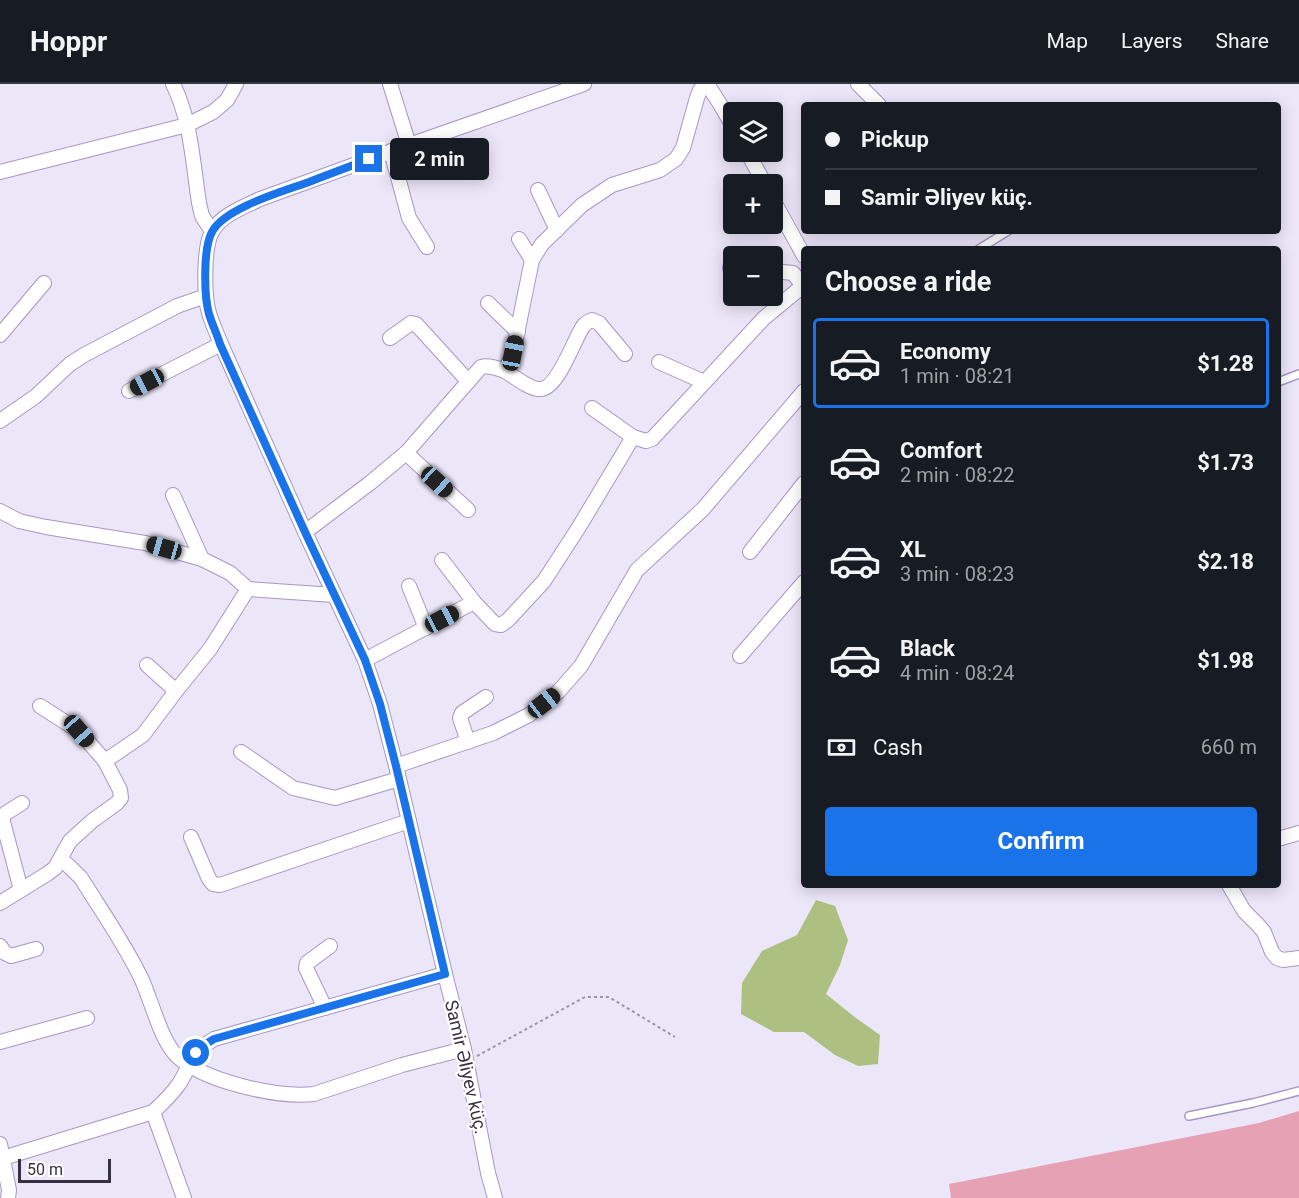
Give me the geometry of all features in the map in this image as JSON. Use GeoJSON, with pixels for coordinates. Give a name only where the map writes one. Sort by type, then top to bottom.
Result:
{"type":"FeatureCollection","features":[{"type":"Feature","properties":{"kind":"street"},"geometry":{"type":"LineString","coordinates":[[173,84],[187,125],[202,216],[212,231],[228,216],[251,204],[409,145],[584,84]]}},
{"type":"Feature","properties":{"kind":"street"},"geometry":{"type":"LineString","coordinates":[[0,172],[187,125],[213,112],[227,100],[236,84]]}},
{"type":"Feature","properties":{"kind":"street"},"geometry":{"type":"LineString","coordinates":[[390,84],[409,145]]}},
{"type":"Feature","properties":{"kind":"street"},"geometry":{"type":"LineString","coordinates":[[505,371],[513,353],[532,261],[542,244],[582,206],[612,185],[660,170],[676,159],[683,148],[700,90],[706,84],[723,109]]}},
{"type":"Feature","properties":{"kind":"street"},"geometry":{"type":"LineString","coordinates":[[858,84],[876,102]]}},
{"type":"Feature","properties":{"kind":"street"},"geometry":{"type":"LineString","coordinates":[[391,152],[409,218],[427,247]]}},
{"type":"Feature","properties":{"kind":"street"},"geometry":{"type":"LineString","coordinates":[[538,190],[557,230]]}},
{"type":"Feature","properties":{"kind":"street"},"geometry":{"type":"LineString","coordinates":[[783,218],[801,251]]}},
{"type":"Feature","properties":{"kind":"street","name":"Samir Əliyev küç."},"geometry":{"type":"LineString","coordinates":[[212,231],[206,259],[206,296],[209,313],[220,344],[365,660],[380,704],[465,1055],[495,1198]]}},
{"type":"Feature","properties":{"kind":"street"},"geometry":{"type":"LineString","coordinates":[[519,239],[532,261]]}},
{"type":"Feature","properties":{"kind":"street"},"geometry":{"type":"LineString","coordinates":[[783,272],[793,273],[801,283]]}},
{"type":"Feature","properties":{"kind":"street"},"geometry":{"type":"LineString","coordinates":[[0,335],[44,283]]}},
{"type":"Feature","properties":{"kind":"street"},"geometry":{"type":"LineString","coordinates":[[592,408],[633,437],[646,441],[652,439],[764,318],[801,288]]}},
{"type":"Feature","properties":{"kind":"street"},"geometry":{"type":"LineString","coordinates":[[0,421],[36,396],[70,364],[84,355],[177,306],[206,296]]}},
{"type":"Feature","properties":{"kind":"street"},"geometry":{"type":"LineString","coordinates":[[488,303],[518,332]]}},
{"type":"Feature","properties":{"kind":"street"},"geometry":{"type":"LineString","coordinates":[[305,532],[406,453],[480,368],[494,367],[537,390],[543,389],[553,381],[585,324],[592,320],[599,322],[625,354]]}},
{"type":"Feature","properties":{"kind":"street"},"geometry":{"type":"LineString","coordinates":[[390,338],[411,323],[416,324],[468,381]]}},
{"type":"Feature","properties":{"kind":"street"},"geometry":{"type":"LineString","coordinates":[[129,391],[220,344]]}},
{"type":"Feature","properties":{"kind":"street"},"geometry":{"type":"LineString","coordinates":[[659,362],[704,382]]}},
{"type":"Feature","properties":{"kind":"street"},"geometry":{"type":"LineString","coordinates":[[241,752],[293,788],[336,798],[493,733],[529,714],[558,692],[581,666],[637,570],[704,509],[801,395]]}},
{"type":"Feature","properties":{"kind":"street"},"geometry":{"type":"LineString","coordinates":[[442,560],[474,602],[495,624],[501,625],[544,581],[633,437]]}},
{"type":"Feature","properties":{"kind":"street"},"geometry":{"type":"LineString","coordinates":[[406,453],[468,510]]}},
{"type":"Feature","properties":{"kind":"street"},"geometry":{"type":"LineString","coordinates":[[750,552],[801,487]]}},
{"type":"Feature","properties":{"kind":"street"},"geometry":{"type":"LineString","coordinates":[[173,495],[202,559]]}},
{"type":"Feature","properties":{"kind":"street"},"geometry":{"type":"LineString","coordinates":[[0,511],[19,521],[145,543],[202,559],[230,573],[248,589],[334,595]]}},
{"type":"Feature","properties":{"kind":"street"},"geometry":{"type":"LineString","coordinates":[[740,656],[801,585]]}},
{"type":"Feature","properties":{"kind":"street"},"geometry":{"type":"LineString","coordinates":[[409,586],[426,628]]}},
{"type":"Feature","properties":{"kind":"street"},"geometry":{"type":"LineString","coordinates":[[105,761],[143,735],[210,649],[248,589]]}},
{"type":"Feature","properties":{"kind":"street"},"geometry":{"type":"LineString","coordinates":[[365,660],[474,602]]}},
{"type":"Feature","properties":{"kind":"street"},"geometry":{"type":"LineString","coordinates":[[147,665],[176,691]]}},
{"type":"Feature","properties":{"kind":"street"},"geometry":{"type":"LineString","coordinates":[[468,742],[460,718],[462,713],[486,697]]}},
{"type":"Feature","properties":{"kind":"street"},"geometry":{"type":"LineString","coordinates":[[0,903],[55,868],[70,842],[121,798],[120,790],[105,761],[79,731],[40,706]]}},
{"type":"Feature","properties":{"kind":"street"},"geometry":{"type":"LineString","coordinates":[[21,890],[2,818],[22,803]]}},
{"type":"Feature","properties":{"kind":"street"},"geometry":{"type":"LineString","coordinates":[[191,837],[209,879],[213,884],[220,885],[409,822]]}},
{"type":"Feature","properties":{"kind":"street"},"geometry":{"type":"LineString","coordinates":[[1281,838],[1299,833]]}},
{"type":"Feature","properties":{"kind":"street"},"geometry":{"type":"LineString","coordinates":[[61,859],[81,878],[127,951],[174,1054],[189,1065],[241,1086],[302,1096],[402,1065],[465,1055]]}},
{"type":"Feature","properties":{"kind":"street"},"geometry":{"type":"LineString","coordinates":[[1231,888],[1244,911],[1264,932],[1277,958],[1283,960],[1299,958]]}},
{"type":"Feature","properties":{"kind":"street"},"geometry":{"type":"LineString","coordinates":[[0,946],[10,956],[36,949]]}},
{"type":"Feature","properties":{"kind":"street"},"geometry":{"type":"LineString","coordinates":[[325,1008],[306,968],[307,963],[330,946]]}},
{"type":"Feature","properties":{"kind":"street"},"geometry":{"type":"LineString","coordinates":[[3,1158],[153,1112],[167,1100],[196,1053],[214,1039],[445,974]]}},
{"type":"Feature","properties":{"kind":"street"},"geometry":{"type":"LineString","coordinates":[[0,1042],[87,1018]]}},
{"type":"Feature","properties":{"kind":"street"},"geometry":{"type":"LineString","coordinates":[[153,1112],[184,1198]]}},
{"type":"Feature","properties":{"kind":"street"},"geometry":{"type":"LineString","coordinates":[[0,1144],[9,1190],[8,1198]]}},
{"type":"Feature","properties":{"kind":"lane"},"geometry":{"type":"LineString","coordinates":[[984,246],[1003,234]]}},
{"type":"Feature","properties":{"kind":"lane"},"geometry":{"type":"LineString","coordinates":[[1281,381],[1299,374]]}},
{"type":"Feature","properties":{"kind":"lane"},"geometry":{"type":"LineString","coordinates":[[1189,1116],[1299,1091]]}},
{"type":"Feature","properties":{"kind":"path"},"geometry":{"type":"LineString","coordinates":[[465,1055],[489,1050],[585,997],[609,997],[675,1037]]}},
{"type":"Feature","properties":{"kind":"shaded area"},"geometry":{"type":"Polygon","coordinates":[[[816,900],[835,906],[848,940],[840,965],[826,994],[880,1035],[878,1064],[858,1066],[835,1055],[804,1032],[774,1032],[741,1014],[742,983],[762,951],[797,935],[816,900]]]}},
{"type":"Feature","properties":{"kind":"shaded area"},"geometry":{"type":"Polygon","coordinates":[[[1299,1111],[1299,1198],[951,1198],[949,1184],[1259,1123],[1299,1111]]]}},
{"type":"Feature","properties":{"kind":"route"},"geometry":{"type":"LineString","coordinates":[[196,1053],[214,1039],[445,974],[396,766],[380,704],[365,660],[220,344],[209,313],[206,296],[206,259],[212,231],[218,224],[228,216],[260,200],[369,159]]}}]}
